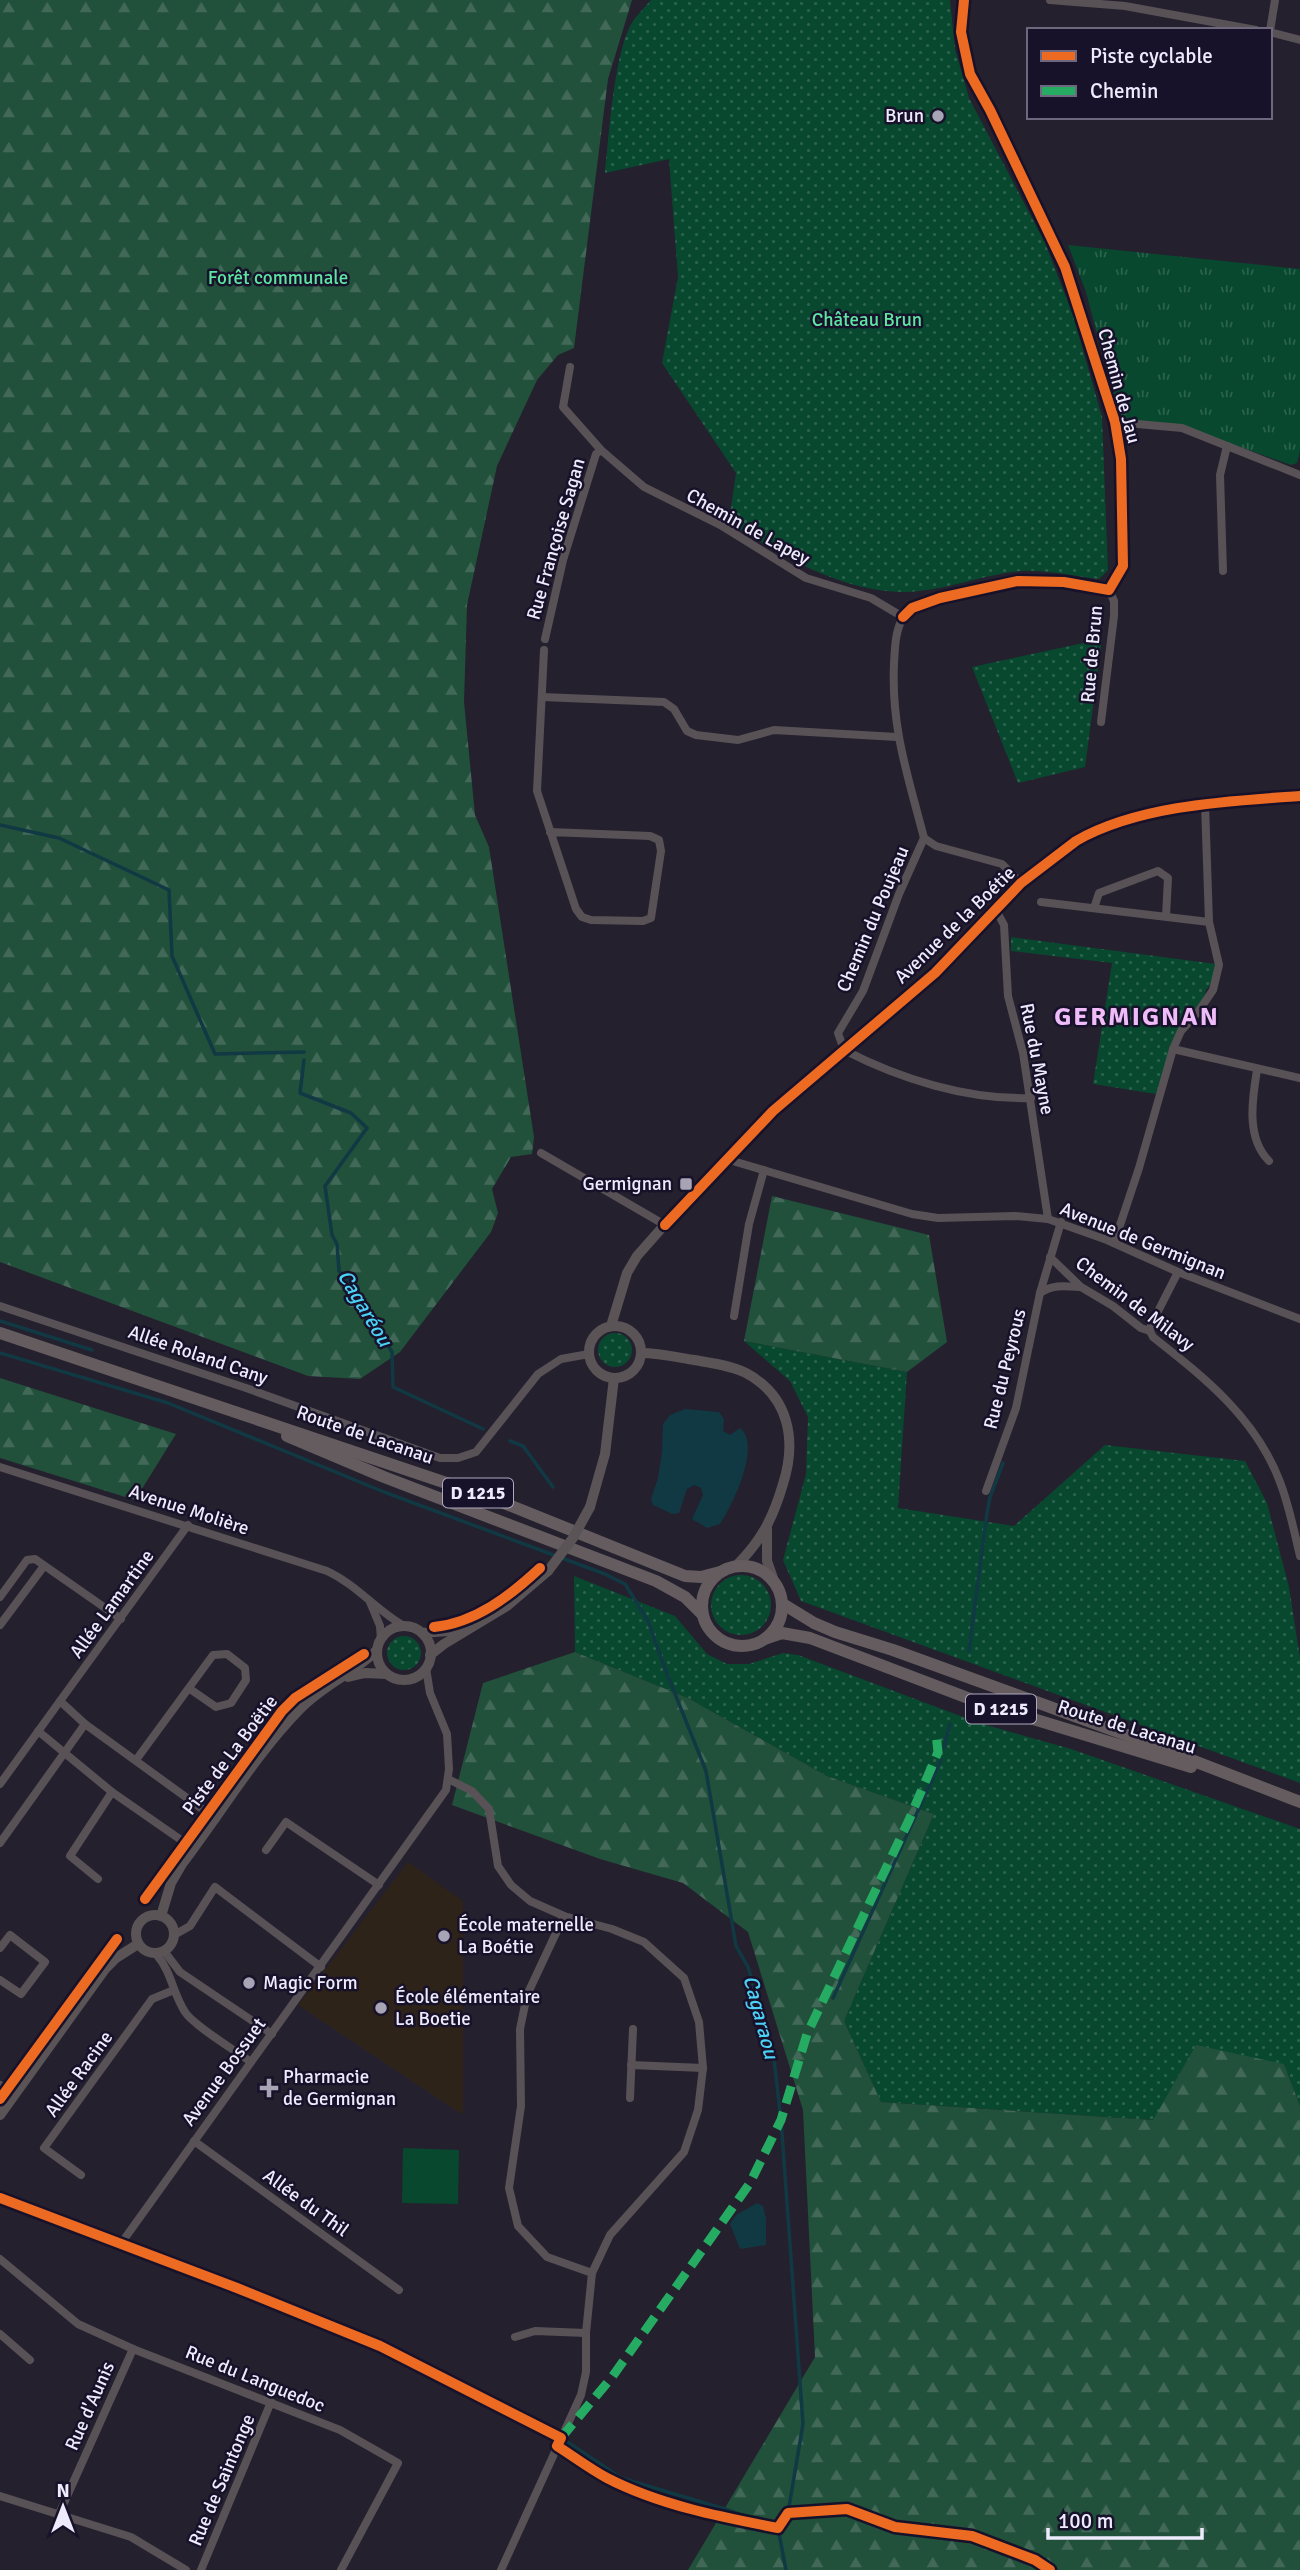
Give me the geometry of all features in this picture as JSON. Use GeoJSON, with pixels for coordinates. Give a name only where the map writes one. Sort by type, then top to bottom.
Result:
{"type":"FeatureCollection","features":[{"type":"Feature","properties":{"kind":"main road","name":"Avenue de la Boétie"},"geometry":{"type":"LineString","coordinates":[[611,1326],[627,1273],[637,1256],[726,1159],[773,1111],[935,973],[1021,883],[1086,835],[1142,816],[1205,804],[1300,796]]}},
{"type":"Feature","properties":{"kind":"main road"},"geometry":{"type":"LineString","coordinates":[[611,1326],[619,1326],[632,1333],[641,1353],[639,1361],[629,1373],[614,1378],[594,1368],[589,1354],[597,1333],[611,1326]]}},
{"type":"Feature","properties":{"kind":"main road","name":"Route de Lacanau"},"geometry":{"type":"LineString","coordinates":[[0,1333],[120,1371],[232,1412],[494,1499],[685,1576],[701,1577],[720,1572]]}},
{"type":"Feature","properties":{"kind":"main road"},"geometry":{"type":"LineString","coordinates":[[641,1353],[727,1366],[761,1383],[781,1405],[790,1433],[790,1455],[778,1501],[767,1529],[736,1566]]}},
{"type":"Feature","properties":{"kind":"main road"},"geometry":{"type":"LineString","coordinates":[[430,1655],[513,1602],[548,1571],[573,1538],[590,1507],[605,1454],[614,1378]]}},
{"type":"Feature","properties":{"kind":"main road","name":"Route de Lacanau"},"geometry":{"type":"LineString","coordinates":[[232,1412],[384,1477],[656,1581],[685,1597],[703,1615]]}},
{"type":"Feature","properties":{"kind":"main road"},"geometry":{"type":"LineString","coordinates":[[767,1529],[768,1562],[783,1604],[776,1628],[767,1638],[742,1646],[729,1644],[708,1628],[702,1602],[705,1589],[720,1572],[736,1566],[753,1567],[765,1572],[774,1581]]}},
{"type":"Feature","properties":{"kind":"main road","name":"Route de Lacanau"},"geometry":{"type":"LineString","coordinates":[[783,1604],[835,1632],[893,1650],[1124,1734],[1300,1802]]}},
{"type":"Feature","properties":{"kind":"main road"},"geometry":{"type":"LineString","coordinates":[[161,1916],[172,1883],[194,1849],[274,1738],[302,1707],[336,1682],[379,1644],[391,1629],[404,1626],[422,1633],[441,1633],[468,1629]]}},
{"type":"Feature","properties":{"kind":"main road"},"geometry":{"type":"LineString","coordinates":[[336,1682],[365,1672],[408,1679],[415,1677],[426,1668],[430,1655],[427,1639],[422,1633]]}},
{"type":"Feature","properties":{"kind":"main road","name":"Route de Lacanau"},"geometry":{"type":"LineString","coordinates":[[767,1638],[782,1633],[810,1638],[981,1703],[1160,1759],[1240,1780]]}},
{"type":"Feature","properties":{"kind":"main road"},"geometry":{"type":"LineString","coordinates":[[379,1644],[381,1667],[387,1674]]}},
{"type":"Feature","properties":{"kind":"main road"},"geometry":{"type":"LineString","coordinates":[[154,1915],[171,1923],[174,1935],[173,1942],[160,1952],[145,1951],[138,1944],[135,1931],[142,1919],[154,1915]]}},
{"type":"Feature","properties":{"kind":"main road"},"geometry":{"type":"LineString","coordinates":[[0,2115],[106,1969],[138,1944]]}},
{"type":"Feature","properties":{"kind":"street","name":"Chemin de Jau"},"geometry":{"type":"LineString","coordinates":[[964,0],[961,32],[970,74],[1065,267],[1115,422],[1121,459],[1123,566],[1109,590]]}},
{"type":"Feature","properties":{"kind":"street"},"geometry":{"type":"LineString","coordinates":[[1051,0],[1125,6],[1245,28]]}},
{"type":"Feature","properties":{"kind":"street"},"geometry":{"type":"LineString","coordinates":[[1271,28],[1275,0]]}},
{"type":"Feature","properties":{"kind":"street"},"geometry":{"type":"LineString","coordinates":[[1272,33],[1300,40]]}},
{"type":"Feature","properties":{"kind":"street","name":"Chemin de Lapey"},"geometry":{"type":"LineString","coordinates":[[570,367],[564,407],[601,450],[644,487],[722,526],[806,578],[871,598],[903,617]]}},
{"type":"Feature","properties":{"kind":"street"},"geometry":{"type":"LineString","coordinates":[[1115,422],[1182,428],[1300,475]]}},
{"type":"Feature","properties":{"kind":"street"},"geometry":{"type":"LineString","coordinates":[[1223,571],[1220,475],[1227,446]]}},
{"type":"Feature","properties":{"kind":"street","name":"Rue Françoise Sagan"},"geometry":{"type":"LineString","coordinates":[[545,639],[563,560],[596,454],[601,450]]}},
{"type":"Feature","properties":{"kind":"street"},"geometry":{"type":"LineString","coordinates":[[1021,883],[1002,864],[936,846],[925,838],[897,737],[893,682],[896,634],[903,617],[912,608],[940,598],[1018,581],[1064,582],[1109,590]]}},
{"type":"Feature","properties":{"kind":"street","name":"Rue de Brun"},"geometry":{"type":"LineString","coordinates":[[1101,722],[1114,615],[1114,601],[1109,590]]}},
{"type":"Feature","properties":{"kind":"street"},"geometry":{"type":"LineString","coordinates":[[544,650],[537,791],[550,832],[576,909],[582,917],[591,920],[643,921],[651,918],[661,851],[659,840],[650,836],[550,832]]}},
{"type":"Feature","properties":{"kind":"street"},"geometry":{"type":"LineString","coordinates":[[542,697],[664,702],[674,709],[687,731],[696,736],[738,740],[774,730],[897,737]]}},
{"type":"Feature","properties":{"kind":"street"},"geometry":{"type":"LineString","coordinates":[[1114,1243],[1139,1168],[1172,1049],[1181,1031],[1213,990],[1219,965],[1209,922],[1205,804]]}},
{"type":"Feature","properties":{"kind":"street","name":"Chemin du Poujeau"},"geometry":{"type":"LineString","coordinates":[[844,1051],[838,1033],[863,991],[899,894],[925,838]]}},
{"type":"Feature","properties":{"kind":"street"},"geometry":{"type":"LineString","coordinates":[[1094,908],[1099,894],[1158,871],[1167,878],[1166,916]]}},
{"type":"Feature","properties":{"kind":"street"},"geometry":{"type":"LineString","coordinates":[[1041,902],[1209,922]]}},
{"type":"Feature","properties":{"kind":"street","name":"Rue du Mayne"},"geometry":{"type":"LineString","coordinates":[[995,908],[1004,925],[1009,996],[1031,1098],[1048,1219]]}},
{"type":"Feature","properties":{"kind":"street"},"geometry":{"type":"LineString","coordinates":[[1172,1049],[1300,1078]]}},
{"type":"Feature","properties":{"kind":"street"},"geometry":{"type":"LineString","coordinates":[[844,1051],[871,1064],[920,1081],[967,1093],[1031,1098]]}},
{"type":"Feature","properties":{"kind":"street"},"geometry":{"type":"LineString","coordinates":[[1257,1070],[1251,1108],[1259,1151],[1269,1161]]}},
{"type":"Feature","properties":{"kind":"street"},"geometry":{"type":"LineString","coordinates":[[541,1153],[665,1225]]}},
{"type":"Feature","properties":{"kind":"street","name":"Avenue de Germignan"},"geometry":{"type":"LineString","coordinates":[[726,1159],[912,1214],[938,1218],[1015,1216],[1060,1222],[1178,1272],[1300,1319]]}},
{"type":"Feature","properties":{"kind":"street"},"geometry":{"type":"LineString","coordinates":[[734,1316],[750,1224],[764,1170]]}},
{"type":"Feature","properties":{"kind":"street","name":"Rue du Peyrous"},"geometry":{"type":"LineString","coordinates":[[986,1491],[1016,1408],[1040,1293],[1060,1222]]}},
{"type":"Feature","properties":{"kind":"street","name":"Chemin de Milavy"},"geometry":{"type":"LineString","coordinates":[[1050,1257],[1081,1287],[1113,1306],[1141,1328],[1150,1331],[1153,1337],[1212,1383],[1252,1428],[1280,1481],[1300,1556]]}},
{"type":"Feature","properties":{"kind":"street"},"geometry":{"type":"LineString","coordinates":[[1150,1331],[1178,1272]]}},
{"type":"Feature","properties":{"kind":"street","name":"Rue du Peyrous"},"geometry":{"type":"LineString","coordinates":[[1040,1293],[1046,1288],[1063,1285],[1081,1287]]}},
{"type":"Feature","properties":{"kind":"street","name":"Allée Roland Cany"},"geometry":{"type":"LineString","coordinates":[[0,1306],[246,1388],[440,1458],[458,1458],[476,1452],[538,1374],[561,1359],[589,1354]]}},
{"type":"Feature","properties":{"kind":"street","name":"Avenue Molière"},"geometry":{"type":"LineString","coordinates":[[0,1467],[327,1571],[342,1578],[391,1619],[404,1626]]}},
{"type":"Feature","properties":{"kind":"street","name":"Allée Lamartine"},"geometry":{"type":"LineString","coordinates":[[0,1784],[188,1525]]}},
{"type":"Feature","properties":{"kind":"street"},"geometry":{"type":"LineString","coordinates":[[0,1597],[27,1560],[36,1559],[121,1619]]}},
{"type":"Feature","properties":{"kind":"street"},"geometry":{"type":"LineString","coordinates":[[0,1625],[44,1566]]}},
{"type":"Feature","properties":{"kind":"street"},"geometry":{"type":"LineString","coordinates":[[364,1594],[378,1620],[379,1644]]}},
{"type":"Feature","properties":{"kind":"street"},"geometry":{"type":"LineString","coordinates":[[136,1760],[213,1655],[226,1654],[245,1668],[246,1680],[231,1703],[216,1707],[190,1689]]}},
{"type":"Feature","properties":{"kind":"street"},"geometry":{"type":"LineString","coordinates":[[426,1668],[430,1693],[447,1734],[448,1779],[472,1791],[489,1809],[498,1866],[511,1885],[530,1901],[564,1916],[612,1929],[644,1942],[684,1978],[699,2022],[703,2068],[698,2110],[684,2152],[610,2235],[592,2273],[586,2333],[586,2372],[581,2395],[501,2570]]}},
{"type":"Feature","properties":{"kind":"street"},"geometry":{"type":"LineString","coordinates":[[60,1701],[85,1724],[216,1819]]}},
{"type":"Feature","properties":{"kind":"street"},"geometry":{"type":"LineString","coordinates":[[2,1836],[85,1724]]}},
{"type":"Feature","properties":{"kind":"street"},"geometry":{"type":"LineString","coordinates":[[38,1731],[112,1792],[194,1849]]}},
{"type":"Feature","properties":{"kind":"street","name":"Avenue Bossuet"},"geometry":{"type":"LineString","coordinates":[[120,2245],[446,1790],[448,1779]]}},
{"type":"Feature","properties":{"kind":"street"},"geometry":{"type":"LineString","coordinates":[[98,1879],[70,1856],[112,1792]]}},
{"type":"Feature","properties":{"kind":"street"},"geometry":{"type":"LineString","coordinates":[[266,1850],[286,1822],[379,1885]]}},
{"type":"Feature","properties":{"kind":"street"},"geometry":{"type":"LineString","coordinates":[[174,1935],[190,1926],[215,1887],[321,1967]]}},
{"type":"Feature","properties":{"kind":"street"},"geometry":{"type":"LineString","coordinates":[[564,1916],[527,1995],[520,2029],[521,2106],[509,2188],[518,2226],[547,2257],[592,2273]]}},
{"type":"Feature","properties":{"kind":"street"},"geometry":{"type":"LineString","coordinates":[[0,1948],[10,1935],[45,1962],[21,1994],[0,1980]]}},
{"type":"Feature","properties":{"kind":"street"},"geometry":{"type":"LineString","coordinates":[[160,1952],[186,2016],[251,2062]]}},
{"type":"Feature","properties":{"kind":"street"},"geometry":{"type":"LineString","coordinates":[[160,1952],[180,1972],[272,2034]]}},
{"type":"Feature","properties":{"kind":"street","name":"Allée Racine"},"geometry":{"type":"LineString","coordinates":[[81,2175],[44,2148],[152,2000],[174,1990]]}},
{"type":"Feature","properties":{"kind":"street"},"geometry":{"type":"LineString","coordinates":[[630,2098],[633,2029]]}},
{"type":"Feature","properties":{"kind":"street"},"geometry":{"type":"LineString","coordinates":[[631,2065],[703,2068]]}},
{"type":"Feature","properties":{"kind":"street"},"geometry":{"type":"LineString","coordinates":[[0,2085],[14,2096]]}},
{"type":"Feature","properties":{"kind":"street","name":"Allée du Thil"},"geometry":{"type":"LineString","coordinates":[[194,2141],[400,2290]]}},
{"type":"Feature","properties":{"kind":"street","name":"Rue du Languedoc"},"geometry":{"type":"LineString","coordinates":[[0,2259],[78,2324],[133,2349],[340,2430],[398,2463],[341,2570]]}},
{"type":"Feature","properties":{"kind":"street"},"geometry":{"type":"LineString","coordinates":[[515,2337],[535,2331],[586,2333]]}},
{"type":"Feature","properties":{"kind":"street"},"geometry":{"type":"LineString","coordinates":[[0,2334],[30,2360]]}},
{"type":"Feature","properties":{"kind":"street","name":"Rue d'Aunis"},"geometry":{"type":"LineString","coordinates":[[59,2514],[133,2349]]}},
{"type":"Feature","properties":{"kind":"street","name":"Rue de Saintonge"},"geometry":{"type":"LineString","coordinates":[[201,2570],[271,2402]]}},
{"type":"Feature","properties":{"kind":"street"},"geometry":{"type":"LineString","coordinates":[[0,2496],[131,2537],[171,2567],[186,2570]]}},
{"type":"Feature","properties":{"kind":"shaded area","name":"École élémentaire La Boetie"},"geometry":{"type":"Polygon","coordinates":[[[408,1862],[463,1901],[463,2115],[298,2005],[408,1862]]]}},
{"type":"Feature","properties":{"kind":"green space","name":"Forêt communale"},"geometry":{"type":"Polygon","coordinates":[[[0,0],[632,0],[608,79],[574,348],[558,355],[537,380],[497,466],[467,605],[464,702],[475,815],[489,847],[534,1137],[532,1154],[511,1157],[492,1189],[498,1213],[491,1232],[400,1352],[360,1379],[308,1376],[0,1262],[0,0]]]}},
{"type":"Feature","properties":{"kind":"green space","name":"Château Brun"},"geometry":{"type":"Polygon","coordinates":[[[651,0],[950,0],[955,49],[969,98],[1045,243],[1073,315],[1102,417],[1108,570],[1099,579],[1020,571],[920,591],[881,590],[835,579],[812,569],[790,559],[729,522],[736,473],[662,363],[678,277],[669,159],[605,173],[613,94],[621,52],[633,21],[651,0]]]}},
{"type":"Feature","properties":{"kind":"green space"},"geometry":{"type":"Polygon","coordinates":[[[1068,245],[1300,269],[1300,451],[1297,463],[1291,465],[1181,426],[1119,418],[1086,292],[1068,245]]]}},
{"type":"Feature","properties":{"kind":"green space"},"geometry":{"type":"Polygon","coordinates":[[[1102,639],[1085,767],[1018,783],[972,667],[1102,639]]]}},
{"type":"Feature","properties":{"kind":"green space"},"geometry":{"type":"Polygon","coordinates":[[[1011,937],[1216,964],[1216,977],[1206,990],[1200,1009],[1170,1049],[1156,1094],[1093,1084],[1112,963],[1011,951],[1011,937]]]}},
{"type":"Feature","properties":{"kind":"green space"},"geometry":{"type":"Polygon","coordinates":[[[772,1196],[929,1235],[947,1342],[907,1372],[744,1341],[772,1196]]]}},
{"type":"Feature","properties":{"kind":"green space"},"geometry":{"type":"Polygon","coordinates":[[[615,1333],[627,1338],[632,1350],[627,1362],[615,1367],[603,1362],[598,1350],[603,1338],[615,1333]]]}},
{"type":"Feature","properties":{"kind":"green space"},"geometry":{"type":"Polygon","coordinates":[[[744,1341],[907,1372],[898,1508],[1014,1526],[1105,1445],[1245,1461],[1267,1503],[1289,1587],[1300,1658],[1300,1783],[801,1601],[783,1560],[806,1474],[808,1417],[790,1381],[744,1341]]]}},
{"type":"Feature","properties":{"kind":"green space"},"geometry":{"type":"Polygon","coordinates":[[[0,1378],[176,1434],[135,1500],[0,1458],[0,1378]]]}},
{"type":"Feature","properties":{"kind":"green space"},"geometry":{"type":"Polygon","coordinates":[[[735,1575],[747,1575],[766,1588],[771,1605],[769,1617],[758,1630],[747,1635],[735,1635],[716,1622],[711,1611],[711,1599],[724,1580],[735,1575]]]}},
{"type":"Feature","properties":{"kind":"green space"},"geometry":{"type":"Polygon","coordinates":[[[574,1576],[675,1616],[707,1654],[727,1664],[749,1664],[783,1653],[798,1655],[979,1723],[1071,1749],[1300,1829],[1300,2106],[1284,2064],[1153,2120],[881,2102],[844,2021],[934,1814],[827,1776],[688,1698],[575,1652],[574,1576]]]}},
{"type":"Feature","properties":{"kind":"green space"},"geometry":{"type":"Polygon","coordinates":[[[404,1636],[416,1641],[421,1653],[416,1665],[404,1670],[392,1665],[387,1653],[392,1641],[404,1636]]]}},
{"type":"Feature","properties":{"kind":"green space"},"geometry":{"type":"Polygon","coordinates":[[[575,1652],[688,1698],[827,1776],[934,1814],[844,2021],[881,2102],[1153,2120],[1196,2045],[1284,2064],[1300,2106],[1300,2570],[688,2570],[815,2357],[803,2110],[748,1932],[683,1883],[600,1859],[452,1805],[483,1683],[575,1652]]]}},
{"type":"Feature","properties":{"kind":"green space"},"geometry":{"type":"Polygon","coordinates":[[[403,2148],[459,2150],[458,2204],[402,2203],[403,2148]]]}},
{"type":"Feature","properties":{"kind":"water"},"geometry":{"type":"Polygon","coordinates":[[[685,1409],[719,1412],[724,1419],[723,1431],[730,1435],[740,1428],[746,1436],[748,1448],[743,1476],[720,1524],[707,1528],[692,1519],[703,1495],[701,1488],[694,1485],[687,1489],[679,1513],[672,1514],[653,1505],[651,1499],[658,1478],[663,1424],[670,1415],[685,1409]]]}},
{"type":"Feature","properties":{"kind":"water"},"geometry":{"type":"Polygon","coordinates":[[[757,2203],[763,2206],[766,2219],[766,2245],[740,2249],[730,2224],[736,2215],[757,2203]]]}},
{"type":"Feature","properties":{"kind":"waterway","name":"Cagaréou"},"geometry":{"type":"LineString","coordinates":[[0,825],[59,838],[169,890],[172,956],[215,1054],[304,1052]]}},
{"type":"Feature","properties":{"kind":"waterway","name":"Cagaréou"},"geometry":{"type":"LineString","coordinates":[[304,1060],[300,1093],[351,1113],[367,1128],[325,1186],[332,1235],[337,1244],[339,1271],[349,1281],[392,1352],[393,1387],[483,1429]]}},
{"type":"Feature","properties":{"kind":"waterway"},"geometry":{"type":"LineString","coordinates":[[0,1321],[92,1350]]}},
{"type":"Feature","properties":{"kind":"waterway","name":"Cagaraou"},"geometry":{"type":"LineString","coordinates":[[0,1353],[168,1403],[384,1492],[605,1574],[625,1584],[648,1621],[706,1771],[736,1946],[748,1967],[773,2051],[781,2120],[803,2424],[788,2513]]}},
{"type":"Feature","properties":{"kind":"waterway","name":"Cagaréou"},"geometry":{"type":"LineString","coordinates":[[510,1441],[523,1446],[553,1487]]}},
{"type":"Feature","properties":{"kind":"waterway"},"geometry":{"type":"LineString","coordinates":[[969,1651],[987,1513],[1003,1463]]}},
{"type":"Feature","properties":{"kind":"waterway"},"geometry":{"type":"LineString","coordinates":[[944,1748],[950,1724]]}},
{"type":"Feature","properties":{"kind":"waterway"},"geometry":{"type":"LineString","coordinates":[[833,1998],[941,1760]]}},
{"type":"Feature","properties":{"kind":"waterway"},"geometry":{"type":"LineString","coordinates":[[563,2439],[621,2478],[778,2528],[786,2570]]}},
{"type":"Feature","properties":{"kind":"marked path"},"geometry":{"type":"LineString","coordinates":[[561,2438],[612,2377],[750,2183],[781,2120],[807,2034],[909,1820],[938,1752],[936,1733]]}},
{"type":"Feature","properties":{"kind":"cycle path"},"geometry":{"type":"LineString","coordinates":[[903,617],[912,608],[940,598],[1018,581],[1064,582],[1109,590],[1123,566],[1121,459],[1115,422],[1065,267],[970,74],[961,32],[964,0]]}},
{"type":"Feature","properties":{"kind":"cycle path"},"geometry":{"type":"LineString","coordinates":[[665,1225],[773,1111],[935,973],[1021,883],[1076,841],[1127,819],[1156,812],[1215,803],[1300,796]]}},
{"type":"Feature","properties":{"kind":"cycle path"},"geometry":{"type":"LineString","coordinates":[[434,1627],[478,1614],[517,1588],[540,1568]]}},
{"type":"Feature","properties":{"kind":"cycle path","name":"Piste de La Boëtie"},"geometry":{"type":"LineString","coordinates":[[145,1899],[282,1711],[295,1698],[364,1654]]}},
{"type":"Feature","properties":{"kind":"cycle path"},"geometry":{"type":"LineString","coordinates":[[0,2099],[117,1939]]}},
{"type":"Feature","properties":{"kind":"cycle path"},"geometry":{"type":"LineString","coordinates":[[0,2198],[237,2288],[380,2346],[561,2438],[557,2446],[588,2467],[648,2496],[778,2528],[788,2513],[847,2509],[895,2527],[972,2536],[1035,2560],[1050,2570]]}},
{"type":"Feature","properties":{"kind":"place","name":"Brun"},"geometry":{"type":"Point","coordinates":[938,116]}},
{"type":"Feature","properties":{"kind":"place","name":"Germignan"},"geometry":{"type":"Point","coordinates":[686,1184]}},
{"type":"Feature","properties":{"kind":"place","name":"École maternelle La Boétie"},"geometry":{"type":"Point","coordinates":[444,1936]}},
{"type":"Feature","properties":{"kind":"place","name":"Magic Form"},"geometry":{"type":"Point","coordinates":[249,1983]}},
{"type":"Feature","properties":{"kind":"place","name":"École élémentaire La Boetie"},"geometry":{"type":"Point","coordinates":[381,2008]}},
{"type":"Feature","properties":{"kind":"place","name":"Pharmacie de Germignan"},"geometry":{"type":"Point","coordinates":[269,2088]}},
{"type":"Feature","properties":{"kind":"district","name":"GERMIGNAN"},"geometry":{"type":"Point","coordinates":[1137,1017]}}]}
